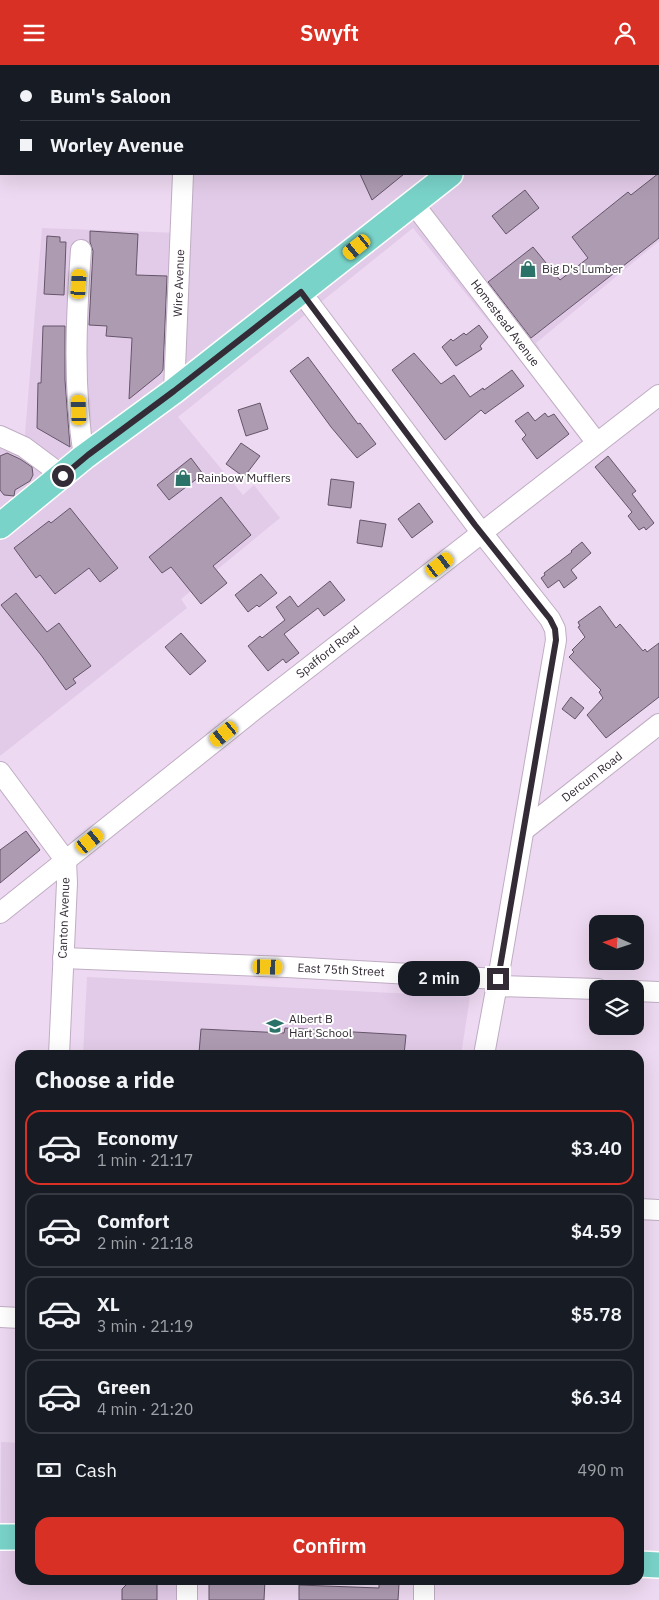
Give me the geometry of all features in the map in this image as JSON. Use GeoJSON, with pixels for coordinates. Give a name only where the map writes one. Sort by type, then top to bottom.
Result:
{"type":"FeatureCollection","features":[{"type":"Feature","properties":{"kind":"main road"},"geometry":{"type":"LineString","coordinates":[[0,526],[84,457],[174,391],[449,175]]}},
{"type":"Feature","properties":{"kind":"main road"},"geometry":{"type":"LineString","coordinates":[[0,1537],[15,1537]]}},
{"type":"Feature","properties":{"kind":"main road"},"geometry":{"type":"LineString","coordinates":[[644,1564],[659,1565]]}},
{"type":"Feature","properties":{"kind":"street","name":"Wire Avenue"},"geometry":{"type":"LineString","coordinates":[[174,391],[183,175]]}},
{"type":"Feature","properties":{"kind":"street","name":"Homestead Avenue"},"geometry":{"type":"LineString","coordinates":[[413,203],[597,443]]}},
{"type":"Feature","properties":{"kind":"street"},"geometry":{"type":"LineString","coordinates":[[81,250],[76,319],[80,429],[84,457]]}},
{"type":"Feature","properties":{"kind":"street"},"geometry":{"type":"LineString","coordinates":[[301,292],[482,533],[550,619],[555,629],[556,640],[485,1050]]}},
{"type":"Feature","properties":{"kind":"street","name":"Spafford Road"},"geometry":{"type":"LineString","coordinates":[[0,913],[246,716],[659,395]]}},
{"type":"Feature","properties":{"kind":"street"},"geometry":{"type":"LineString","coordinates":[[0,436],[24,447],[63,476]]}},
{"type":"Feature","properties":{"kind":"street","name":"Dercum Road"},"geometry":{"type":"LineString","coordinates":[[524,830],[659,724]]}},
{"type":"Feature","properties":{"kind":"street","name":"Canton Avenue"},"geometry":{"type":"LineString","coordinates":[[0,773],[66,861],[67,883],[59,1050]]}},
{"type":"Feature","properties":{"kind":"street","name":"East 75th Street"},"geometry":{"type":"LineString","coordinates":[[63,958],[287,967],[589,988]]}},
{"type":"Feature","properties":{"kind":"street"},"geometry":{"type":"LineString","coordinates":[[644,991],[659,992]]}},
{"type":"Feature","properties":{"kind":"street"},"geometry":{"type":"LineString","coordinates":[[644,1209],[659,1210]]}},
{"type":"Feature","properties":{"kind":"street"},"geometry":{"type":"LineString","coordinates":[[0,1317],[15,1318]]}},
{"type":"Feature","properties":{"kind":"street"},"geometry":{"type":"LineString","coordinates":[[187,1585],[187,1600]]}},
{"type":"Feature","properties":{"kind":"street"},"geometry":{"type":"LineString","coordinates":[[424,1585],[424,1600]]}},
{"type":"Feature","properties":{"kind":"shaded area"},"geometry":{"type":"Polygon","coordinates":[[[183,175],[659,175],[659,241],[536,343],[540,349],[522,363],[413,228],[178,417],[243,495],[254,485],[280,518],[181,599],[187,608],[0,756],[0,436],[24,446],[42,228],[180,233],[183,175]]]}},
{"type":"Feature","properties":{"kind":"shaded area","name":"Albert B Hart School"},"geometry":{"type":"Polygon","coordinates":[[[87,977],[470,997],[462,1050],[83,1050],[87,977]]]}},
{"type":"Feature","properties":{"kind":"shaded area"},"geometry":{"type":"Polygon","coordinates":[[[1,1442],[15,1443],[15,1585],[187,1585],[187,1600],[0,1600],[1,1442]]]}},
{"type":"Feature","properties":{"kind":"building"},"geometry":{"type":"Polygon","coordinates":[[[360,175],[403,175],[372,200],[360,175]]]}},
{"type":"Feature","properties":{"kind":"building","name":"Big D's Lumber"},"geometry":{"type":"Polygon","coordinates":[[[659,175],[659,238],[531,338],[488,282],[533,247],[560,280],[588,258],[572,237],[628,192],[631,195],[659,175]]]}},
{"type":"Feature","properties":{"kind":"building"},"geometry":{"type":"Polygon","coordinates":[[[525,190],[539,208],[506,234],[492,216],[525,190]]]}},
{"type":"Feature","properties":{"kind":"building"},"geometry":{"type":"Polygon","coordinates":[[[90,231],[138,234],[136,275],[167,276],[163,370],[129,399],[132,338],[106,336],[107,326],[89,325],[93,251],[90,242],[90,231]]]}},
{"type":"Feature","properties":{"kind":"building"},"geometry":{"type":"Polygon","coordinates":[[[47,236],[60,237],[60,242],[66,242],[64,295],[44,294],[47,236]]]}},
{"type":"Feature","properties":{"kind":"building"},"geometry":{"type":"Polygon","coordinates":[[[479,325],[488,337],[480,346],[482,349],[456,366],[442,347],[451,339],[453,341],[464,333],[466,335],[479,325]]]}},
{"type":"Feature","properties":{"kind":"building"},"geometry":{"type":"Polygon","coordinates":[[[43,326],[65,326],[65,380],[70,447],[37,428],[38,383],[41,383],[43,326]]]}},
{"type":"Feature","properties":{"kind":"building"},"geometry":{"type":"Polygon","coordinates":[[[414,353],[441,384],[454,375],[470,397],[483,388],[484,390],[512,370],[524,386],[485,414],[481,410],[445,440],[392,370],[414,353]]]}},
{"type":"Feature","properties":{"kind":"building"},"geometry":{"type":"Polygon","coordinates":[[[308,357],[358,424],[360,423],[376,444],[357,458],[331,427],[290,371],[308,357]]]}},
{"type":"Feature","properties":{"kind":"building"},"geometry":{"type":"Polygon","coordinates":[[[260,403],[268,429],[246,436],[238,410],[260,403]]]}},
{"type":"Feature","properties":{"kind":"building"},"geometry":{"type":"Polygon","coordinates":[[[528,412],[535,421],[545,413],[548,417],[554,414],[569,434],[537,459],[522,439],[526,435],[515,421],[528,412]]]}},
{"type":"Feature","properties":{"kind":"building"},"geometry":{"type":"Polygon","coordinates":[[[241,443],[260,456],[244,477],[226,464],[241,443]]]}},
{"type":"Feature","properties":{"kind":"building"},"geometry":{"type":"Polygon","coordinates":[[[7,453],[32,467],[33,475],[30,481],[15,490],[14,496],[4,495],[0,490],[0,456],[7,453]]]}},
{"type":"Feature","properties":{"kind":"building"},"geometry":{"type":"Polygon","coordinates":[[[608,456],[636,491],[632,494],[654,523],[646,530],[644,527],[639,530],[628,516],[632,512],[595,467],[608,456]]]}},
{"type":"Feature","properties":{"kind":"building","name":"Rainbow Mufflers"},"geometry":{"type":"Polygon","coordinates":[[[191,458],[203,474],[169,500],[157,485],[191,458]]]}},
{"type":"Feature","properties":{"kind":"building"},"geometry":{"type":"Polygon","coordinates":[[[331,479],[354,482],[351,508],[328,505],[331,479]]]}},
{"type":"Feature","properties":{"kind":"building"},"geometry":{"type":"Polygon","coordinates":[[[221,497],[251,535],[213,566],[227,583],[201,604],[171,567],[162,573],[149,557],[221,497]]]}},
{"type":"Feature","properties":{"kind":"building"},"geometry":{"type":"Polygon","coordinates":[[[419,503],[433,522],[412,538],[398,519],[419,503]]]}},
{"type":"Feature","properties":{"kind":"building"},"geometry":{"type":"Polygon","coordinates":[[[70,508],[118,568],[100,582],[89,568],[55,594],[40,575],[36,578],[14,548],[49,521],[51,523],[70,508]]]}},
{"type":"Feature","properties":{"kind":"building"},"geometry":{"type":"Polygon","coordinates":[[[360,520],[386,524],[382,547],[357,543],[360,520]]]}},
{"type":"Feature","properties":{"kind":"building"},"geometry":{"type":"Polygon","coordinates":[[[582,542],[591,553],[571,570],[577,578],[564,588],[559,580],[548,588],[541,578],[545,575],[544,573],[582,542]]]}},
{"type":"Feature","properties":{"kind":"building"},"geometry":{"type":"Polygon","coordinates":[[[261,574],[277,593],[259,607],[257,605],[248,612],[235,595],[261,574]]]}},
{"type":"Feature","properties":{"kind":"building"},"geometry":{"type":"Polygon","coordinates":[[[330,581],[345,600],[324,616],[318,608],[284,634],[299,653],[286,663],[283,659],[268,671],[248,646],[260,636],[262,638],[285,620],[276,607],[290,596],[298,607],[330,581]]]}},
{"type":"Feature","properties":{"kind":"building"},"geometry":{"type":"Polygon","coordinates":[[[16,593],[47,632],[59,623],[91,666],[73,679],[76,683],[66,690],[1,605],[16,593]]]}},
{"type":"Feature","properties":{"kind":"building"},"geometry":{"type":"Polygon","coordinates":[[[600,606],[616,628],[620,624],[643,651],[645,649],[647,652],[659,643],[659,697],[606,738],[587,715],[603,698],[599,692],[601,690],[569,657],[574,652],[572,650],[585,637],[578,627],[580,626],[578,622],[600,606]]]}},
{"type":"Feature","properties":{"kind":"building"},"geometry":{"type":"Polygon","coordinates":[[[181,633],[206,661],[190,675],[165,647],[181,633]]]}},
{"type":"Feature","properties":{"kind":"building"},"geometry":{"type":"Polygon","coordinates":[[[571,697],[584,708],[575,719],[562,709],[571,697]]]}},
{"type":"Feature","properties":{"kind":"building"},"geometry":{"type":"Polygon","coordinates":[[[26,831],[40,850],[0,883],[0,850],[26,831]]]}},
{"type":"Feature","properties":{"kind":"building"},"geometry":{"type":"Polygon","coordinates":[[[285,1028],[406,1035],[404,1050],[199,1050],[201,1029],[284,1033],[285,1028]]]}},
{"type":"Feature","properties":{"kind":"building"},"geometry":{"type":"Polygon","coordinates":[[[126,1585],[157,1585],[157,1600],[122,1600],[122,1589],[126,1585]]]}},
{"type":"Feature","properties":{"kind":"building"},"geometry":{"type":"Polygon","coordinates":[[[209,1585],[265,1585],[264,1600],[209,1600],[209,1585]]]}},
{"type":"Feature","properties":{"kind":"building"},"geometry":{"type":"Polygon","coordinates":[[[299,1585],[379,1588],[379,1585],[399,1585],[398,1600],[299,1600],[299,1585]]]}},
{"type":"Feature","properties":{"kind":"place","name":"Big D's Lumber"},"geometry":{"type":"Point","coordinates":[528,269]}},
{"type":"Feature","properties":{"kind":"place","name":"Rainbow Mufflers"},"geometry":{"type":"Point","coordinates":[183,478]}},
{"type":"Feature","properties":{"kind":"place","name":"Albert B Hart School"},"geometry":{"type":"Point","coordinates":[275,1026]}},
{"type":"Feature","properties":{"kind":"route"},"geometry":{"type":"LineString","coordinates":[[63,476],[301,292],[475,525],[550,619],[555,629],[556,640],[498,979]]}}]}
